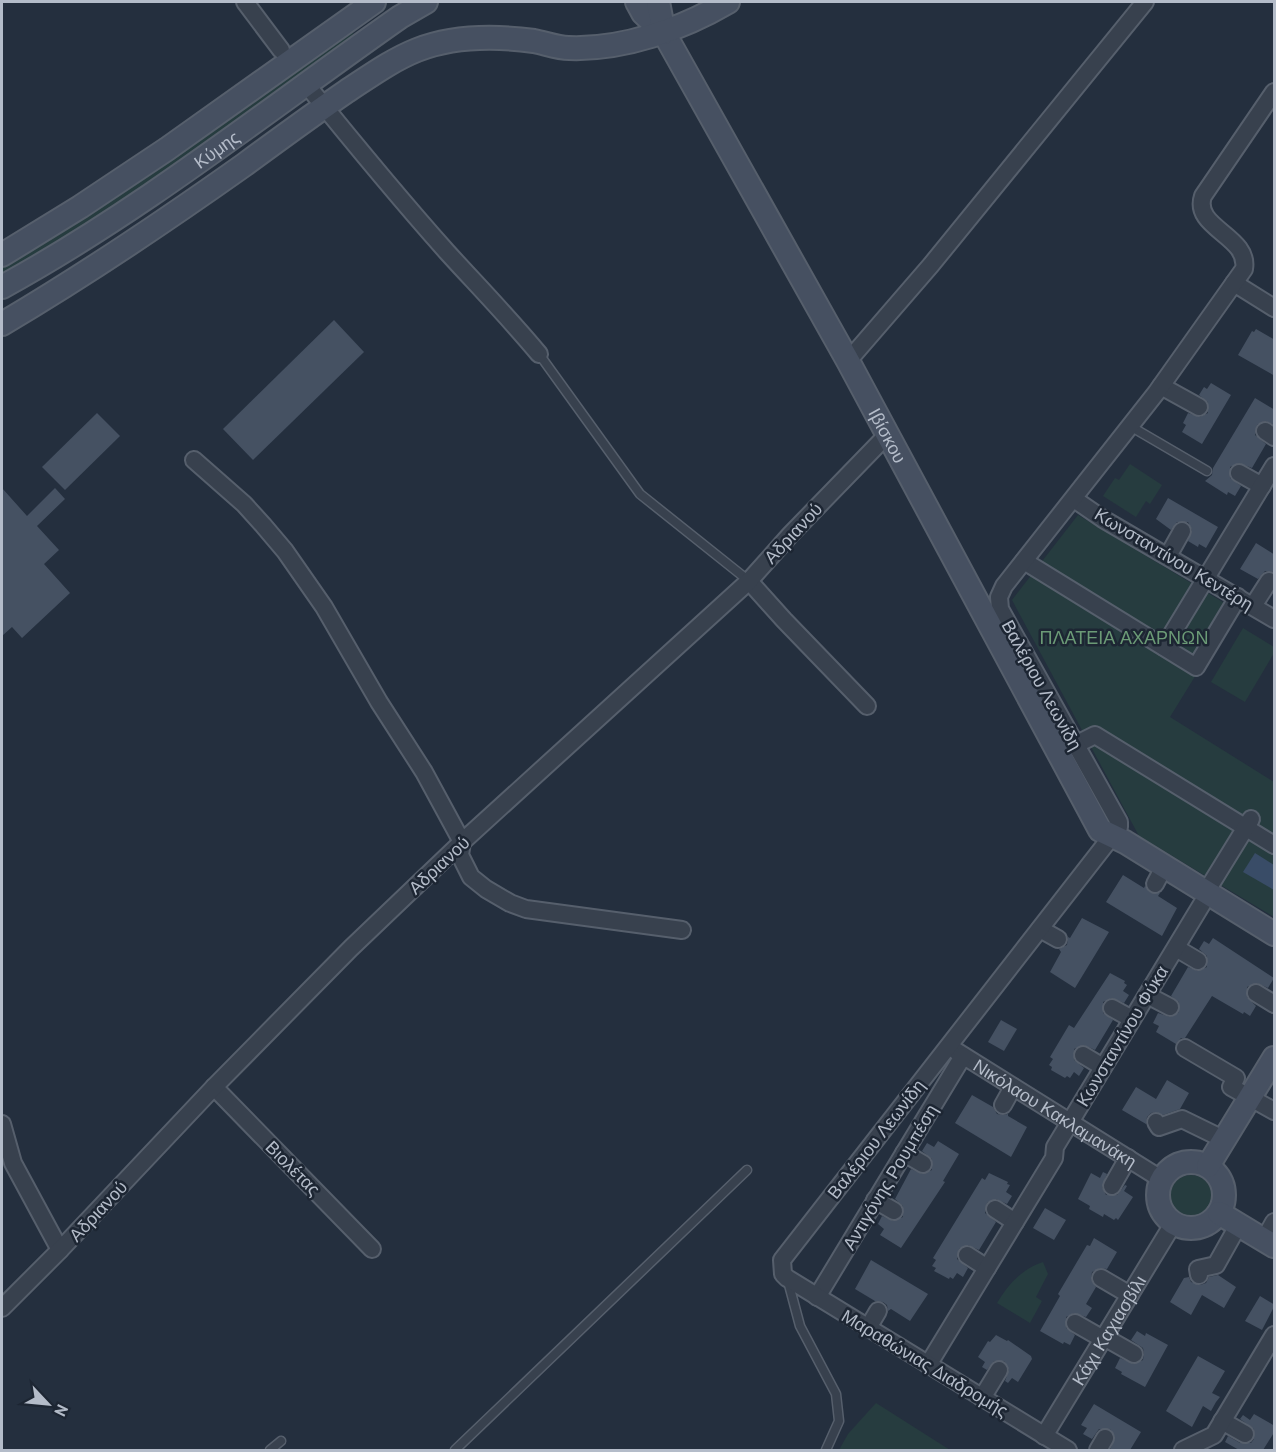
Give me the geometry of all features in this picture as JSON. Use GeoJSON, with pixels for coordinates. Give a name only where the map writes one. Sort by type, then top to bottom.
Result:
{"type":"FeatureCollection","features":[{"type":"Feature","properties":{"kind":"street"},"geometry":{"type":"LineString","coordinates":[[245,2],[280,50]]}},
{"type":"Feature","properties":{"kind":"street"},"geometry":{"type":"LineString","coordinates":[[2,239],[162,136],[280,50],[351,2]]}},
{"type":"Feature","properties":{"kind":"street","name":"Κύμης"},"geometry":{"type":"LineString","coordinates":[[2,255],[168,149],[374,2]]}},
{"type":"Feature","properties":{"kind":"street","name":"Κύμης"},"geometry":{"type":"LineString","coordinates":[[2,287],[105,224],[400,16],[426,2]]}},
{"type":"Feature","properties":{"kind":"street","name":"Ιβίσκου"},"geometry":{"type":"LineString","coordinates":[[637,2],[643,13],[663,33],[848,361],[1100,830],[1125,842],[1160,876],[1207,893],[1275,934]]}},
{"type":"Feature","properties":{"kind":"street","name":"Ιβίσκου"},"geometry":{"type":"LineString","coordinates":[[658,2],[663,33]]}},
{"type":"Feature","properties":{"kind":"street"},"geometry":{"type":"LineString","coordinates":[[2,324],[91,270],[149,231],[324,106],[396,59],[443,43],[504,38],[568,48],[621,43],[663,33],[728,2]]}},
{"type":"Feature","properties":{"kind":"street"},"geometry":{"type":"LineString","coordinates":[[848,361],[931,265],[1145,2]]}},
{"type":"Feature","properties":{"kind":"street"},"geometry":{"type":"LineString","coordinates":[[306,84],[405,203],[538,354]]}},
{"type":"Feature","properties":{"kind":"street","name":"Βαλέριου Λεωνίδη"},"geometry":{"type":"LineString","coordinates":[[785,1276],[782,1260],[1119,827],[1119,822],[1000,609],[999,597],[1004,586],[1161,386],[1244,268],[1243,252],[1204,215],[1201,202],[1275,92]]}},
{"type":"Feature","properties":{"kind":"street"},"geometry":{"type":"LineString","coordinates":[[1234,283],[1275,308]]}},
{"type":"Feature","properties":{"kind":"street"},"geometry":{"type":"LineString","coordinates":[[1161,386],[1199,408]]}},
{"type":"Feature","properties":{"kind":"street","name":"Αδριανού"},"geometry":{"type":"LineString","coordinates":[[2,1308],[351,948],[462,842],[749,581],[790,535],[888,434]]}},
{"type":"Feature","properties":{"kind":"street"},"geometry":{"type":"LineString","coordinates":[[194,460],[244,504],[285,551],[324,607],[379,702],[424,772],[462,842],[460,855],[471,877],[510,903],[526,909],[682,930]]}},
{"type":"Feature","properties":{"kind":"street"},"geometry":{"type":"LineString","coordinates":[[1164,647],[1270,477],[1239,473]]}},
{"type":"Feature","properties":{"kind":"street","name":"Κωνσταντίνου Κεντέρη"},"geometry":{"type":"LineString","coordinates":[[1074,499],[1103,519],[1275,619]]}},
{"type":"Feature","properties":{"kind":"street"},"geometry":{"type":"LineString","coordinates":[[1168,556],[1182,531]]}},
{"type":"Feature","properties":{"kind":"street"},"geometry":{"type":"LineString","coordinates":[[1024,561],[1196,667],[1238,597]]}},
{"type":"Feature","properties":{"kind":"street"},"geometry":{"type":"LineString","coordinates":[[749,581],[867,706]]}},
{"type":"Feature","properties":{"kind":"street"},"geometry":{"type":"LineString","coordinates":[[1253,606],[1269,582]]}},
{"type":"Feature","properties":{"kind":"street"},"geometry":{"type":"LineString","coordinates":[[1076,745],[1095,735],[1249,823],[1275,845]]}},
{"type":"Feature","properties":{"kind":"street","name":"Κωνσταντίνου Φύκα"},"geometry":{"type":"LineString","coordinates":[[928,1365],[1054,1158],[1055,1147],[1249,823]]}},
{"type":"Feature","properties":{"kind":"street"},"geometry":{"type":"LineString","coordinates":[[1040,929],[1058,939]]}},
{"type":"Feature","properties":{"kind":"street"},"geometry":{"type":"LineString","coordinates":[[1176,948],[1198,961]]}},
{"type":"Feature","properties":{"kind":"street"},"geometry":{"type":"LineString","coordinates":[[1256,993],[1275,1004]]}},
{"type":"Feature","properties":{"kind":"street"},"geometry":{"type":"LineString","coordinates":[[1147,995],[1170,1007]]}},
{"type":"Feature","properties":{"kind":"street"},"geometry":{"type":"LineString","coordinates":[[1112,1008],[1132,1020]]}},
{"type":"Feature","properties":{"kind":"street","name":"Νικόλαου Κακλαμανάκη"},"geometry":{"type":"LineString","coordinates":[[948,1046],[1161,1179]]}},
{"type":"Feature","properties":{"kind":"street"},"geometry":{"type":"LineString","coordinates":[[1185,1048],[1236,1078],[1231,1087],[1275,1112]]}},
{"type":"Feature","properties":{"kind":"street"},"geometry":{"type":"LineString","coordinates":[[1083,1055],[1103,1067]]}},
{"type":"Feature","properties":{"kind":"street","name":"Αντιγόνης Ρουμπέση"},"geometry":{"type":"LineString","coordinates":[[817,1297],[963,1056]]}},
{"type":"Feature","properties":{"kind":"street"},"geometry":{"type":"LineString","coordinates":[[1208,1166],[1275,1058]]}},
{"type":"Feature","properties":{"kind":"street","name":"Βιολέτας"},"geometry":{"type":"LineString","coordinates":[[214,1088],[372,1249]]}},
{"type":"Feature","properties":{"kind":"street"},"geometry":{"type":"LineString","coordinates":[[1003,1105],[1013,1088]]}},
{"type":"Feature","properties":{"kind":"street"},"geometry":{"type":"LineString","coordinates":[[1156,1122],[1158,1127],[1182,1119],[1225,1140]]}},
{"type":"Feature","properties":{"kind":"street"},"geometry":{"type":"LineString","coordinates":[[2,1124],[14,1163],[60,1250]]}},
{"type":"Feature","properties":{"kind":"street"},"geometry":{"type":"LineString","coordinates":[[904,1154],[922,1164]]}},
{"type":"Feature","properties":{"kind":"street"},"geometry":{"type":"LineString","coordinates":[[1112,1186],[1128,1158]]}},
{"type":"Feature","properties":{"kind":"street"},"geometry":{"type":"LineString","coordinates":[[1199,1162],[1208,1166],[1222,1182],[1223,1203],[1219,1213],[1204,1226],[1193,1229],[1173,1224],[1158,1204],[1161,1179],[1177,1164],[1199,1162]]}},
{"type":"Feature","properties":{"kind":"street"},"geometry":{"type":"LineString","coordinates":[[875,1200],[894,1211]]}},
{"type":"Feature","properties":{"kind":"street"},"geometry":{"type":"LineString","coordinates":[[995,1209],[1015,1222]]}},
{"type":"Feature","properties":{"kind":"street"},"geometry":{"type":"LineString","coordinates":[[1219,1213],[1239,1224],[1271,1236]]}},
{"type":"Feature","properties":{"kind":"street","name":"Κάχι Καχιασβίλι"},"geometry":{"type":"LineString","coordinates":[[1044,1436],[1173,1224]]}},
{"type":"Feature","properties":{"kind":"street"},"geometry":{"type":"LineString","coordinates":[[1199,1275],[1198,1269],[1216,1265],[1239,1224]]}},
{"type":"Feature","properties":{"kind":"street"},"geometry":{"type":"LineString","coordinates":[[967,1255],[987,1268]]}},
{"type":"Feature","properties":{"kind":"street","name":"Μαραθώνιας Διαδρομής"},"geometry":{"type":"LineString","coordinates":[[785,1276],[1068,1450]]}},
{"type":"Feature","properties":{"kind":"street"},"geometry":{"type":"LineString","coordinates":[[1101,1278],[1130,1295]]}},
{"type":"Feature","properties":{"kind":"street"},"geometry":{"type":"LineString","coordinates":[[868,1328],[878,1311]]}},
{"type":"Feature","properties":{"kind":"street"},"geometry":{"type":"LineString","coordinates":[[1075,1323],[1134,1354]]}},
{"type":"Feature","properties":{"kind":"street"},"geometry":{"type":"LineString","coordinates":[[1183,1450],[1214,1435],[1223,1411],[1275,1335]]}},
{"type":"Feature","properties":{"kind":"street"},"geometry":{"type":"LineString","coordinates":[[982,1398],[999,1370]]}},
{"type":"Feature","properties":{"kind":"street"},"geometry":{"type":"LineString","coordinates":[[1223,1411],[1245,1434]]}},
{"type":"Feature","properties":{"kind":"lane"},"geometry":{"type":"LineString","coordinates":[[538,354],[640,494],[749,581]]}},
{"type":"Feature","properties":{"kind":"lane"},"geometry":{"type":"LineString","coordinates":[[1130,426],[1207,471]]}},
{"type":"Feature","properties":{"kind":"lane"},"geometry":{"type":"LineString","coordinates":[[455,1450],[747,1170]]}},
{"type":"Feature","properties":{"kind":"lane"},"geometry":{"type":"LineString","coordinates":[[785,1276],[800,1326],[836,1394],[839,1421],[826,1450]]}},
{"type":"Feature","properties":{"kind":"lane"},"geometry":{"type":"LineString","coordinates":[[270,1450],[281,1441]]}},
{"type":"Feature","properties":{"kind":"green space"},"geometry":{"type":"Polygon","coordinates":[[[350,29],[356,37],[91,223],[2,277],[2,265],[350,29]]]}},
{"type":"Feature","properties":{"kind":"green space"},"geometry":{"type":"Polygon","coordinates":[[[1130,464],[1162,485],[1150,504],[1146,501],[1136,517],[1103,496],[1115,478],[1119,480],[1130,464]]]}},
{"type":"Feature","properties":{"kind":"green space","name":"ΠΛΑΤΕΙΑ ΑΧΑΡΝΩΝ"},"geometry":{"type":"Polygon","coordinates":[[[1078,515],[1236,610],[1170,717],[1274,782],[1274,917],[1139,836],[1012,600],[1078,515]]]}},
{"type":"Feature","properties":{"kind":"green space"},"geometry":{"type":"Polygon","coordinates":[[[1243,628],[1274,647],[1274,653],[1245,702],[1211,682],[1243,628]]]}},
{"type":"Feature","properties":{"kind":"green space"},"geometry":{"type":"Polygon","coordinates":[[[1191,1175],[1199,1176],[1206,1181],[1211,1188],[1211,1204],[1206,1211],[1199,1216],[1191,1217],[1183,1216],[1176,1211],[1171,1204],[1170,1196],[1171,1188],[1176,1181],[1183,1176],[1191,1175]]]}},
{"type":"Feature","properties":{"kind":"green space"},"geometry":{"type":"Polygon","coordinates":[[[1043,1262],[1048,1274],[1036,1297],[1042,1301],[1030,1323],[997,1303],[1016,1278],[1043,1262]]]}},
{"type":"Feature","properties":{"kind":"green space"},"geometry":{"type":"Polygon","coordinates":[[[876,1403],[950,1450],[839,1450],[848,1434],[876,1403]]]}},
{"type":"Feature","properties":{"kind":"water"},"geometry":{"type":"Polygon","coordinates":[[[1255,853],[1274,865],[1274,890],[1243,872],[1255,853]]]}},
{"type":"Feature","properties":{"kind":"building"},"geometry":{"type":"Polygon","coordinates":[[[334,320],[364,352],[253,460],[223,429],[334,320]]]}},
{"type":"Feature","properties":{"kind":"building"},"geometry":{"type":"Polygon","coordinates":[[[1256,329],[1275,340],[1275,376],[1238,355],[1252,331],[1256,329]]]}},
{"type":"Feature","properties":{"kind":"building"},"geometry":{"type":"Polygon","coordinates":[[[1211,383],[1231,395],[1202,444],[1182,432],[1186,425],[1183,423],[1188,413],[1200,417],[1208,413],[1208,402],[1199,395],[1204,387],[1207,389],[1211,383]]]}},
{"type":"Feature","properties":{"kind":"building"},"geometry":{"type":"Polygon","coordinates":[[[1255,398],[1275,410],[1275,425],[1265,421],[1257,425],[1255,435],[1266,444],[1252,468],[1239,463],[1230,467],[1230,478],[1241,486],[1235,496],[1228,492],[1227,495],[1205,481],[1212,475],[1213,468],[1255,398]]]}},
{"type":"Feature","properties":{"kind":"building"},"geometry":{"type":"Polygon","coordinates":[[[97,413],[120,436],[65,490],[42,467],[97,413]]]}},
{"type":"Feature","properties":{"kind":"building"},"geometry":{"type":"Polygon","coordinates":[[[2,488],[27,516],[55,488],[65,499],[37,526],[59,550],[44,564],[70,593],[22,638],[12,627],[2,636],[2,488]]]}},
{"type":"Feature","properties":{"kind":"building"},"geometry":{"type":"Polygon","coordinates":[[[1168,498],[1218,527],[1206,548],[1199,544],[1198,547],[1188,541],[1192,530],[1188,522],[1177,522],[1171,530],[1156,519],[1168,498]]]}},
{"type":"Feature","properties":{"kind":"building"},"geometry":{"type":"Polygon","coordinates":[[[1256,543],[1275,555],[1275,572],[1265,571],[1258,579],[1240,569],[1256,543]]]}},
{"type":"Feature","properties":{"kind":"building"},"geometry":{"type":"Polygon","coordinates":[[[1123,875],[1144,888],[1145,886],[1151,893],[1160,893],[1158,896],[1177,908],[1162,936],[1106,902],[1123,875]]]}},
{"type":"Feature","properties":{"kind":"building"},"geometry":{"type":"Polygon","coordinates":[[[1082,918],[1109,932],[1075,988],[1050,972],[1061,952],[1059,949],[1067,945],[1068,937],[1070,938],[1082,918]]]}},
{"type":"Feature","properties":{"kind":"building"},"geometry":{"type":"Polygon","coordinates":[[[1213,938],[1274,978],[1268,988],[1257,983],[1247,987],[1247,997],[1256,1006],[1250,1016],[1212,996],[1185,1038],[1181,1038],[1176,1044],[1156,1032],[1159,1026],[1153,1023],[1158,1013],[1170,1017],[1179,1012],[1179,1002],[1171,996],[1188,967],[1198,971],[1207,967],[1207,956],[1199,949],[1204,941],[1209,944],[1213,938]]]}},
{"type":"Feature","properties":{"kind":"building"},"geometry":{"type":"Polygon","coordinates":[[[1110,973],[1125,981],[1127,985],[1123,991],[1129,995],[1124,1003],[1112,998],[1103,1002],[1103,1013],[1113,1020],[1095,1050],[1084,1045],[1074,1049],[1074,1060],[1084,1068],[1079,1076],[1074,1072],[1070,1078],[1067,1076],[1065,1078],[1051,1070],[1052,1067],[1049,1065],[1053,1059],[1050,1057],[1069,1025],[1074,1028],[1110,973]]]}},
{"type":"Feature","properties":{"kind":"building"},"geometry":{"type":"Polygon","coordinates":[[[1001,1020],[1017,1029],[1004,1051],[988,1042],[1001,1020]]]}},
{"type":"Feature","properties":{"kind":"building"},"geometry":{"type":"Polygon","coordinates":[[[1167,1080],[1189,1093],[1180,1109],[1163,1115],[1156,1112],[1151,1113],[1147,1117],[1146,1124],[1122,1110],[1136,1087],[1156,1099],[1167,1080]]]}},
{"type":"Feature","properties":{"kind":"building"},"geometry":{"type":"Polygon","coordinates":[[[972,1095],[993,1107],[997,1114],[1008,1114],[1027,1127],[1011,1157],[955,1123],[972,1095]]]}},
{"type":"Feature","properties":{"kind":"building"},"geometry":{"type":"Polygon","coordinates":[[[938,1141],[959,1154],[943,1181],[945,1182],[901,1248],[880,1235],[884,1229],[878,1224],[882,1216],[893,1221],[903,1217],[903,1206],[895,1199],[911,1169],[922,1174],[932,1170],[932,1159],[922,1151],[927,1143],[934,1147],[938,1141]]]}},
{"type":"Feature","properties":{"kind":"building"},"geometry":{"type":"Polygon","coordinates":[[[1103,1172],[1107,1174],[1102,1187],[1106,1195],[1117,1195],[1125,1185],[1127,1186],[1124,1191],[1133,1197],[1118,1220],[1104,1214],[1103,1217],[1078,1199],[1091,1173],[1100,1178],[1103,1172]]]}},
{"type":"Feature","properties":{"kind":"building"},"geometry":{"type":"Polygon","coordinates":[[[989,1173],[1008,1182],[1007,1184],[1010,1185],[1006,1192],[1012,1196],[1007,1204],[996,1199],[987,1203],[985,1213],[996,1222],[979,1250],[968,1245],[959,1249],[957,1259],[968,1268],[963,1277],[957,1273],[953,1279],[950,1277],[949,1279],[934,1271],[936,1268],[932,1266],[936,1260],[933,1258],[982,1178],[985,1180],[989,1173]]]}},
{"type":"Feature","properties":{"kind":"building"},"geometry":{"type":"Polygon","coordinates":[[[1045,1208],[1066,1220],[1054,1240],[1033,1228],[1045,1208]]]}},
{"type":"Feature","properties":{"kind":"building"},"geometry":{"type":"Polygon","coordinates":[[[1094,1238],[1117,1252],[1107,1269],[1100,1268],[1092,1272],[1091,1279],[1096,1287],[1086,1304],[1092,1308],[1086,1317],[1074,1313],[1066,1317],[1066,1328],[1075,1335],[1070,1345],[1064,1342],[1063,1344],[1040,1331],[1060,1296],[1058,1294],[1087,1245],[1090,1246],[1094,1238]]]}},
{"type":"Feature","properties":{"kind":"building"},"geometry":{"type":"Polygon","coordinates":[[[871,1260],[928,1294],[910,1321],[891,1309],[888,1311],[887,1305],[883,1302],[875,1301],[855,1289],[871,1260]]]}},
{"type":"Feature","properties":{"kind":"building"},"geometry":{"type":"Polygon","coordinates":[[[1218,1275],[1236,1287],[1224,1308],[1202,1295],[1191,1315],[1170,1302],[1184,1278],[1189,1277],[1191,1282],[1200,1285],[1206,1283],[1209,1277],[1218,1275]]]}},
{"type":"Feature","properties":{"kind":"building"},"geometry":{"type":"Polygon","coordinates":[[[1260,1296],[1275,1305],[1262,1330],[1245,1321],[1260,1296]]]}},
{"type":"Feature","properties":{"kind":"building"},"geometry":{"type":"Polygon","coordinates":[[[1137,1331],[1145,1336],[1146,1333],[1168,1345],[1145,1387],[1121,1374],[1122,1372],[1115,1368],[1120,1358],[1134,1364],[1143,1360],[1143,1348],[1131,1340],[1137,1331]]]}},
{"type":"Feature","properties":{"kind":"building"},"geometry":{"type":"Polygon","coordinates":[[[996,1335],[1008,1340],[1031,1356],[1032,1359],[1018,1382],[1012,1378],[1008,1383],[1005,1381],[1009,1370],[1004,1361],[994,1361],[987,1370],[982,1367],[985,1362],[978,1357],[988,1341],[990,1342],[996,1335]]]}},
{"type":"Feature","properties":{"kind":"building"},"geometry":{"type":"Polygon","coordinates":[[[1198,1356],[1225,1371],[1212,1393],[1220,1397],[1211,1411],[1203,1406],[1192,1427],[1166,1411],[1198,1356]]]}},
{"type":"Feature","properties":{"kind":"building"},"geometry":{"type":"Polygon","coordinates":[[[1094,1404],[1141,1432],[1130,1450],[1110,1450],[1115,1437],[1110,1429],[1099,1429],[1092,1439],[1083,1434],[1087,1428],[1081,1425],[1094,1404]]]}},
{"type":"Feature","properties":{"kind":"building"},"geometry":{"type":"Polygon","coordinates":[[[1254,1414],[1275,1426],[1275,1431],[1263,1450],[1239,1450],[1225,1442],[1228,1436],[1240,1443],[1251,1443],[1254,1439],[1254,1429],[1240,1419],[1243,1415],[1250,1420],[1254,1414]]]}}]}
